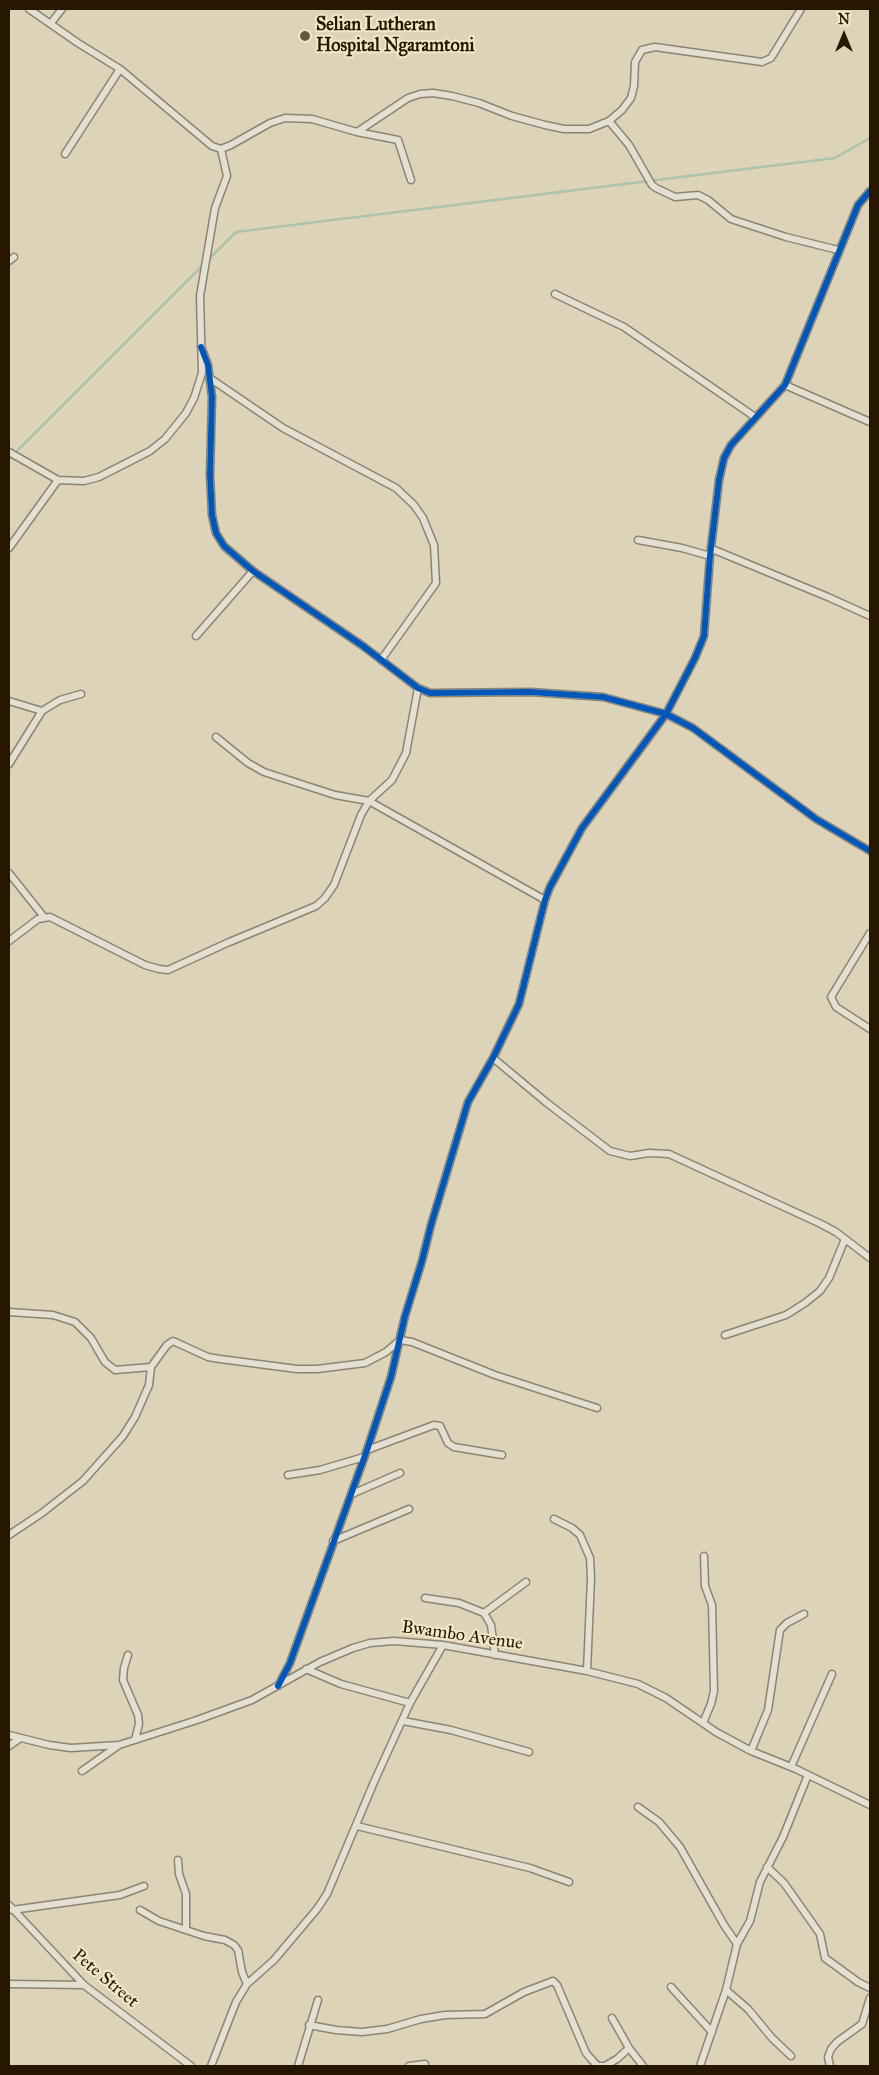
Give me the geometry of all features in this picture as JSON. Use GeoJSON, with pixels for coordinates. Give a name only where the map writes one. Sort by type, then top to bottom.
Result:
{"type":"FeatureCollection","features":[{"type":"Feature","properties":{"kind":"street"},"geometry":{"type":"LineString","coordinates":[[29,9],[120,69],[212,146],[221,149],[270,123],[286,118],[312,120],[398,140],[411,180]]}},
{"type":"Feature","properties":{"kind":"street"},"geometry":{"type":"LineString","coordinates":[[51,23],[62,9]]}},
{"type":"Feature","properties":{"kind":"street"},"geometry":{"type":"LineString","coordinates":[[357,132],[408,98],[420,94],[433,93],[479,103],[512,116],[564,129],[589,129],[609,121],[622,110],[631,98],[634,86],[635,62],[642,50],[655,47],[762,62],[771,58],[801,9]]}},
{"type":"Feature","properties":{"kind":"street"},"geometry":{"type":"LineString","coordinates":[[65,154],[120,69]]}},
{"type":"Feature","properties":{"kind":"street"},"geometry":{"type":"LineString","coordinates":[[609,121],[629,145],[652,185],[656,188],[675,197],[698,195],[708,200],[724,214],[740,222],[786,238],[838,250]]}},
{"type":"Feature","properties":{"kind":"street"},"geometry":{"type":"LineString","coordinates":[[9,452],[58,480],[84,481],[99,477],[134,460],[165,439],[186,413],[194,398],[202,373],[200,296],[211,228],[219,195],[227,176],[221,149]]}},
{"type":"Feature","properties":{"kind":"street"},"geometry":{"type":"LineString","coordinates":[[278,1686],[290,1663],[333,1541],[368,1450],[391,1377],[431,1225],[468,1102],[493,1058],[519,1004],[545,900],[561,865],[582,828],[666,714],[682,686],[704,636],[711,552],[724,458],[731,445],[785,385],[838,250],[858,205],[870,191]]}},
{"type":"Feature","properties":{"kind":"street"},"geometry":{"type":"LineString","coordinates":[[555,294],[624,326],[755,417]]}},
{"type":"Feature","properties":{"kind":"street"},"geometry":{"type":"LineString","coordinates":[[201,347],[211,379],[212,428],[210,475],[212,515],[216,533],[224,546],[253,571],[418,688],[437,694],[531,692],[603,697],[666,714],[693,728],[816,818],[870,851]]}},
{"type":"Feature","properties":{"kind":"street"},"geometry":{"type":"LineString","coordinates":[[211,379],[283,428],[404,494],[424,518],[434,545],[436,583],[381,660]]}},
{"type":"Feature","properties":{"kind":"street"},"geometry":{"type":"LineString","coordinates":[[785,385],[870,422]]}},
{"type":"Feature","properties":{"kind":"street"},"geometry":{"type":"LineString","coordinates":[[9,548],[58,480]]}},
{"type":"Feature","properties":{"kind":"street"},"geometry":{"type":"LineString","coordinates":[[638,540],[711,552],[787,579],[870,616]]}},
{"type":"Feature","properties":{"kind":"street"},"geometry":{"type":"LineString","coordinates":[[196,636],[253,571]]}},
{"type":"Feature","properties":{"kind":"street"},"geometry":{"type":"LineString","coordinates":[[9,940],[44,917],[50,917],[64,922],[145,965],[159,970],[168,970],[316,906],[325,898],[334,885],[361,815],[369,801],[392,780],[406,753],[418,688]]}},
{"type":"Feature","properties":{"kind":"street"},"geometry":{"type":"LineString","coordinates":[[9,764],[42,711],[60,700],[81,694]]}},
{"type":"Feature","properties":{"kind":"street"},"geometry":{"type":"LineString","coordinates":[[9,701],[42,711]]}},
{"type":"Feature","properties":{"kind":"street"},"geometry":{"type":"LineString","coordinates":[[216,738],[248,763],[264,772],[335,795],[369,801],[545,900]]}},
{"type":"Feature","properties":{"kind":"street"},"geometry":{"type":"LineString","coordinates":[[9,873],[44,917]]}},
{"type":"Feature","properties":{"kind":"street"},"geometry":{"type":"LineString","coordinates":[[870,932],[831,997],[836,1007],[870,1029]]}},
{"type":"Feature","properties":{"kind":"street"},"geometry":{"type":"LineString","coordinates":[[493,1058],[561,1115],[610,1151],[630,1156],[649,1153],[669,1154],[821,1224],[870,1258]]}},
{"type":"Feature","properties":{"kind":"street"},"geometry":{"type":"LineString","coordinates":[[725,1335],[786,1315],[805,1304],[820,1291],[829,1278],[845,1239]]}},
{"type":"Feature","properties":{"kind":"street"},"geometry":{"type":"LineString","coordinates":[[9,1312],[53,1315],[76,1322],[92,1338],[105,1362],[115,1370],[151,1367]]}},
{"type":"Feature","properties":{"kind":"street"},"geometry":{"type":"LineString","coordinates":[[9,1535],[42,1513],[83,1480],[123,1436],[139,1409],[149,1385],[151,1367],[167,1345],[173,1341],[214,1358],[297,1369],[317,1369],[365,1363],[386,1352],[400,1340]]}},
{"type":"Feature","properties":{"kind":"street"},"geometry":{"type":"LineString","coordinates":[[400,1340],[412,1342],[496,1375],[598,1408]]}},
{"type":"Feature","properties":{"kind":"street"},"geometry":{"type":"LineString","coordinates":[[368,1450],[434,1425],[440,1426],[448,1443],[454,1447],[502,1454]]}},
{"type":"Feature","properties":{"kind":"street"},"geometry":{"type":"LineString","coordinates":[[288,1475],[320,1470],[364,1457]]}},
{"type":"Feature","properties":{"kind":"street"},"geometry":{"type":"LineString","coordinates":[[352,1494],[400,1473]]}},
{"type":"Feature","properties":{"kind":"street"},"geometry":{"type":"LineString","coordinates":[[333,1541],[409,1509]]}},
{"type":"Feature","properties":{"kind":"street"},"geometry":{"type":"LineString","coordinates":[[554,1519],[572,1528],[580,1535],[590,1558],[592,1578],[587,1671]]}},
{"type":"Feature","properties":{"kind":"street"},"geometry":{"type":"LineString","coordinates":[[703,1723],[714,1691],[712,1605],[705,1586],[704,1556]]}},
{"type":"Feature","properties":{"kind":"street"},"geometry":{"type":"LineString","coordinates":[[484,1614],[526,1582]]}},
{"type":"Feature","properties":{"kind":"street"},"geometry":{"type":"LineString","coordinates":[[424,1598],[459,1603],[484,1614],[491,1626],[494,1655]]}},
{"type":"Feature","properties":{"kind":"street"},"geometry":{"type":"LineString","coordinates":[[751,1751],[768,1710],[780,1630],[787,1623],[804,1614]]}},
{"type":"Feature","properties":{"kind":"street","name":"Bwambo Avenue"},"geometry":{"type":"LineString","coordinates":[[9,1735],[50,1746],[71,1748],[119,1744],[252,1700],[306,1669],[345,1651],[370,1643],[394,1641],[444,1646],[587,1671],[638,1684],[666,1698],[703,1723],[751,1751],[791,1767],[870,1805]]}},
{"type":"Feature","properties":{"kind":"street"},"geometry":{"type":"LineString","coordinates":[[211,2066],[236,2002],[247,1984],[274,1960],[323,1901],[410,1703],[444,1646]]}},
{"type":"Feature","properties":{"kind":"street"},"geometry":{"type":"LineString","coordinates":[[128,1655],[123,1680],[138,1715],[139,1724],[135,1740]]}},
{"type":"Feature","properties":{"kind":"street"},"geometry":{"type":"LineString","coordinates":[[306,1669],[340,1684],[410,1703]]}},
{"type":"Feature","properties":{"kind":"street"},"geometry":{"type":"LineString","coordinates":[[791,1767],[832,1674]]}},
{"type":"Feature","properties":{"kind":"street"},"geometry":{"type":"LineString","coordinates":[[402,1721],[451,1730],[529,1752]]}},
{"type":"Feature","properties":{"kind":"street"},"geometry":{"type":"LineString","coordinates":[[9,1746],[19,1739]]}},
{"type":"Feature","properties":{"kind":"street"},"geometry":{"type":"LineString","coordinates":[[82,1771],[119,1744]]}},
{"type":"Feature","properties":{"kind":"street"},"geometry":{"type":"LineString","coordinates":[[700,2066],[726,1990],[737,1944],[750,1921],[758,1889],[808,1775]]}},
{"type":"Feature","properties":{"kind":"street"},"geometry":{"type":"LineString","coordinates":[[638,1807],[659,1822],[680,1847],[724,1925],[737,1944]]}},
{"type":"Feature","properties":{"kind":"street"},"geometry":{"type":"LineString","coordinates":[[356,1826],[530,1868],[569,1882]]}},
{"type":"Feature","properties":{"kind":"street"},"geometry":{"type":"LineString","coordinates":[[178,1860],[179,1874],[186,1894],[186,1930]]}},
{"type":"Feature","properties":{"kind":"street"},"geometry":{"type":"LineString","coordinates":[[767,1867],[784,1884],[820,1934],[825,1958],[858,1982],[870,1988]]}},
{"type":"Feature","properties":{"kind":"street"},"geometry":{"type":"LineString","coordinates":[[10,1907],[120,1896],[144,1886]]}},
{"type":"Feature","properties":{"kind":"street","name":"Pete Street"},"geometry":{"type":"LineString","coordinates":[[10,1907],[84,1985],[191,2066]]}},
{"type":"Feature","properties":{"kind":"street"},"geometry":{"type":"LineString","coordinates":[[140,1910],[159,1921],[225,1940],[234,1945],[238,1950],[242,1972],[247,1984]]}},
{"type":"Feature","properties":{"kind":"street"},"geometry":{"type":"LineString","coordinates":[[309,2025],[362,2032],[387,2029],[421,2019],[445,2015],[486,2014],[524,1992],[553,1981],[557,1984],[586,2053],[592,2061],[598,2066],[605,2066],[617,2060],[629,2048]]}},
{"type":"Feature","properties":{"kind":"street"},"geometry":{"type":"LineString","coordinates":[[9,1984],[84,1985]]}},
{"type":"Feature","properties":{"kind":"street"},"geometry":{"type":"LineString","coordinates":[[671,1987],[712,2032]]}},
{"type":"Feature","properties":{"kind":"street"},"geometry":{"type":"LineString","coordinates":[[726,1990],[748,2009],[772,2038],[791,2056]]}},
{"type":"Feature","properties":{"kind":"street"},"geometry":{"type":"LineString","coordinates":[[830,2066],[828,2057],[831,2049],[837,2042],[862,2024],[870,1998]]}},
{"type":"Feature","properties":{"kind":"street"},"geometry":{"type":"LineString","coordinates":[[298,2066],[318,2000]]}},
{"type":"Feature","properties":{"kind":"street"},"geometry":{"type":"LineString","coordinates":[[612,2018],[629,2048],[643,2066]]}},
{"type":"Feature","properties":{"kind":"street"},"geometry":{"type":"LineString","coordinates":[[408,2066],[425,2064]]}},
{"type":"Feature","properties":{"kind":"waterway"},"geometry":{"type":"LineString","coordinates":[[208,260],[236,232],[835,158],[870,138]]}},
{"type":"Feature","properties":{"kind":"waterway"},"geometry":{"type":"LineString","coordinates":[[9,459],[204,264]]}},
{"type":"Feature","properties":{"kind":"cycle path"},"geometry":{"type":"LineString","coordinates":[[278,1686],[290,1663],[367,1450],[391,1377],[405,1316],[468,1102],[493,1058],[519,1004],[545,900],[550,887],[582,828],[666,714],[695,658],[704,636],[710,556],[719,480],[724,458],[731,445],[785,385],[858,205],[870,191]]}},
{"type":"Feature","properties":{"kind":"cycle path"},"geometry":{"type":"LineString","coordinates":[[201,347],[208,365],[212,397],[210,475],[212,515],[216,533],[224,546],[253,571],[363,646],[418,688],[430,693],[531,692],[603,697],[666,714],[693,728],[816,819],[870,851]]}},
{"type":"Feature","properties":{"kind":"place","name":"Selian Lutheran Hospital Ngaramtoni"},"geometry":{"type":"Point","coordinates":[305,36]}}]}
